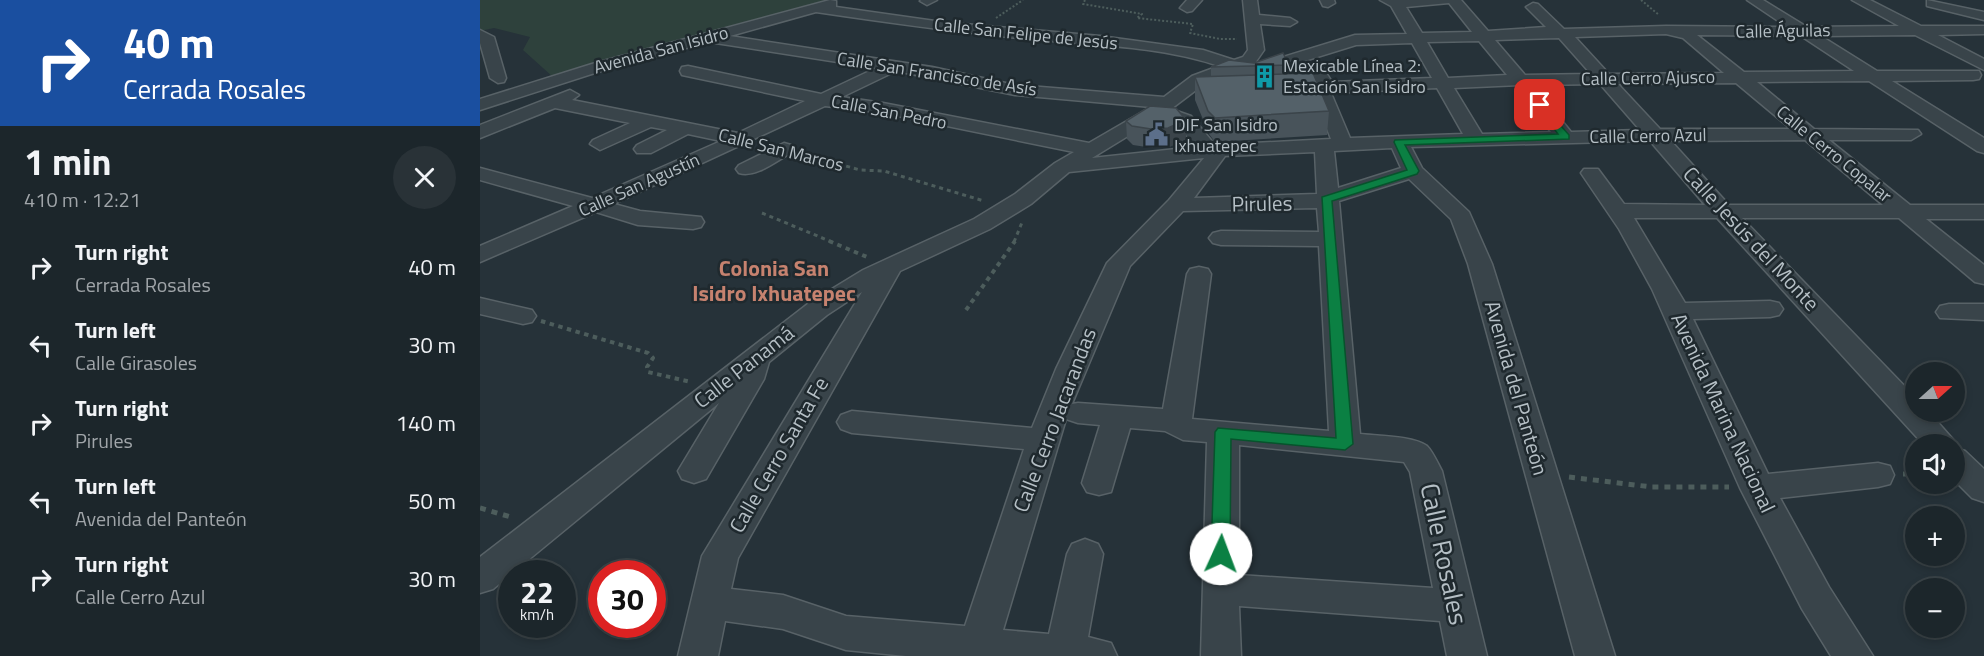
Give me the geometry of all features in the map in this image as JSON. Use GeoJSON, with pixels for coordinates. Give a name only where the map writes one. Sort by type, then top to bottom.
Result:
{"type":"FeatureCollection","features":[{"type":"Feature","properties":{"kind":"street","name":"Avenida San Isidro"},"geometry":{"type":"LineString","coordinates":[[480,105],[708,37],[844,0]]}},
{"type":"Feature","properties":{"kind":"street"},"geometry":{"type":"LineString","coordinates":[[1168,102],[1198,80],[1254,56],[1256,39],[1250,0]]}},
{"type":"Feature","properties":{"kind":"street"},"geometry":{"type":"LineString","coordinates":[[1393,1],[1445,0]]}},
{"type":"Feature","properties":{"kind":"street"},"geometry":{"type":"LineString","coordinates":[[1454,0],[1565,137]]}},
{"type":"Feature","properties":{"kind":"street"},"geometry":{"type":"LineString","coordinates":[[1754,0],[1984,147]]}},
{"type":"Feature","properties":{"kind":"street"},"geometry":{"type":"LineString","coordinates":[[1859,0],[1920,30],[1979,70]]}},
{"type":"Feature","properties":{"kind":"street"},"geometry":{"type":"LineString","coordinates":[[1393,1],[1476,140]]}},
{"type":"Feature","properties":{"kind":"street"},"geometry":{"type":"LineString","coordinates":[[1932,3],[1982,25]]}},
{"type":"Feature","properties":{"kind":"street"},"geometry":{"type":"LineString","coordinates":[[1516,35],[1557,30],[1533,7]]}},
{"type":"Feature","properties":{"kind":"street","name":"Calle San Felipe de Jesús"},"geometry":{"type":"LineString","coordinates":[[815,8],[978,29],[1100,40],[1203,55],[1228,66]]}},
{"type":"Feature","properties":{"kind":"street","name":"Calle Cerro Copalar"},"geometry":{"type":"LineString","coordinates":[[1659,15],[1811,135],[1984,277]]}},
{"type":"Feature","properties":{"kind":"street"},"geometry":{"type":"LineString","coordinates":[[1252,19],[1290,22]]}},
{"type":"Feature","properties":{"kind":"street","name":"Calle Águilas"},"geometry":{"type":"LineString","coordinates":[[1228,66],[1247,74],[1349,40],[1680,31],[1920,30],[1982,25]]}},
{"type":"Feature","properties":{"kind":"street","name":"Calle Jesús del Monte"},"geometry":{"type":"LineString","coordinates":[[1573,33],[1604,78],[1724,212],[1932,434]]}},
{"type":"Feature","properties":{"kind":"street"},"geometry":{"type":"LineString","coordinates":[[480,35],[486,37],[498,78]]}},
{"type":"Feature","properties":{"kind":"street","name":"Calle San Francisco de Asís"},"geometry":{"type":"LineString","coordinates":[[708,37],[894,66],[1015,90],[1168,102]]}},
{"type":"Feature","properties":{"kind":"street"},"geometry":{"type":"LineString","coordinates":[[1078,413],[1176,421],[1183,429],[1345,444],[1326,200],[1334,145],[1322,84],[1307,55]]}},
{"type":"Feature","properties":{"kind":"street","name":"Calle San Agustín"},"geometry":{"type":"LineString","coordinates":[[480,256],[599,207],[894,66]]}},
{"type":"Feature","properties":{"kind":"street"},"geometry":{"type":"LineString","coordinates":[[480,132],[590,86],[595,82],[599,69],[642,73]]}},
{"type":"Feature","properties":{"kind":"street","name":"Calle Cerro Ajusco"},"geometry":{"type":"LineString","coordinates":[[1263,90],[1322,84],[1443,82],[1524,84],[1604,78],[1872,76],[1979,70]]}},
{"type":"Feature","properties":{"kind":"street","name":"Calle San Pedro"},"geometry":{"type":"LineString","coordinates":[[688,71],[823,100],[883,108],[992,132],[1091,149]]}},
{"type":"Feature","properties":{"kind":"street"},"geometry":{"type":"LineString","coordinates":[[1168,102],[1215,92]]}},
{"type":"Feature","properties":{"kind":"street","name":"Calle San Marcos"},"geometry":{"type":"LineString","coordinates":[[553,102],[741,139]]}},
{"type":"Feature","properties":{"kind":"street"},"geometry":{"type":"LineString","coordinates":[[1168,102],[1180,117],[1192,124],[1204,145],[1211,151]]}},
{"type":"Feature","properties":{"kind":"street","name":"Calle Panamá"},"geometry":{"type":"LineString","coordinates":[[480,578],[754,358],[837,297],[890,267],[958,236],[1015,203],[1062,167],[1168,102]]}},
{"type":"Feature","properties":{"kind":"street"},"geometry":{"type":"LineString","coordinates":[[600,144],[649,121]]}},
{"type":"Feature","properties":{"kind":"street"},"geometry":{"type":"LineString","coordinates":[[644,149],[686,128]]}},
{"type":"Feature","properties":{"kind":"street","name":"Calle Cerro Azul"},"geometry":{"type":"LineString","coordinates":[[1062,167],[1211,151],[1399,142],[1656,135],[1911,134]]}},
{"type":"Feature","properties":{"kind":"street"},"geometry":{"type":"LineString","coordinates":[[1962,134],[1984,134]]}},
{"type":"Feature","properties":{"kind":"street","name":"Avenida del Panteón"},"geometry":{"type":"LineString","coordinates":[[1399,142],[1413,171],[1461,217],[1480,264],[1595,656]]}},
{"type":"Feature","properties":{"kind":"street"},"geometry":{"type":"LineString","coordinates":[[746,169],[784,149]]}},
{"type":"Feature","properties":{"kind":"street","name":"Calle Cerro Jacarandas"},"geometry":{"type":"LineString","coordinates":[[977,651],[1043,440],[1070,369],[1119,263],[1177,205],[1215,159],[1215,154],[1211,151]]}},
{"type":"Feature","properties":{"kind":"street","name":"Pirules"},"geometry":{"type":"LineString","coordinates":[[1177,205],[1296,203],[1326,200],[1413,171]]}},
{"type":"Feature","properties":{"kind":"street","name":"Avenida Marina Nacional"},"geometry":{"type":"LineString","coordinates":[[1591,173],[1620,211],[1675,311],[1757,488],[1815,601],[1853,656]]}},
{"type":"Feature","properties":{"kind":"street"},"geometry":{"type":"LineString","coordinates":[[480,174],[573,198],[638,218],[693,222]]}},
{"type":"Feature","properties":{"kind":"street"},"geometry":{"type":"LineString","coordinates":[[1620,211],[1984,212]]}},
{"type":"Feature","properties":{"kind":"street"},"geometry":{"type":"LineString","coordinates":[[1221,238],[1330,239]]}},
{"type":"Feature","properties":{"kind":"street","name":"Calle Cerro Santa Fe"},"geometry":{"type":"LineString","coordinates":[[698,656],[720,556],[890,267]]}},
{"type":"Feature","properties":{"kind":"street"},"geometry":{"type":"LineString","coordinates":[[1176,421],[1199,274]]}},
{"type":"Feature","properties":{"kind":"street"},"geometry":{"type":"LineString","coordinates":[[480,306],[524,316]]}},
{"type":"Feature","properties":{"kind":"street"},"geometry":{"type":"LineString","coordinates":[[1675,311],[1770,309]]}},
{"type":"Feature","properties":{"kind":"street"},"geometry":{"type":"LineString","coordinates":[[1949,312],[1984,312]]}},
{"type":"Feature","properties":{"kind":"street"},"geometry":{"type":"LineString","coordinates":[[694,471],[749,379],[755,367],[754,358]]}},
{"type":"Feature","properties":{"kind":"street"},"geometry":{"type":"LineString","coordinates":[[1099,483],[1118,417]]}},
{"type":"Feature","properties":{"kind":"street"},"geometry":{"type":"LineString","coordinates":[[852,422],[1043,440]]}},
{"type":"Feature","properties":{"kind":"street"},"geometry":{"type":"LineString","coordinates":[[1221,656],[1223,432]]}},
{"type":"Feature","properties":{"kind":"street","name":"Calle Rosales"},"geometry":{"type":"LineString","coordinates":[[1345,444],[1409,451],[1415,454],[1426,471],[1467,656]]}},
{"type":"Feature","properties":{"kind":"street"},"geometry":{"type":"LineString","coordinates":[[1965,470],[1984,489]]}},
{"type":"Feature","properties":{"kind":"street"},"geometry":{"type":"LineString","coordinates":[[1757,488],[1878,475]]}},
{"type":"Feature","properties":{"kind":"street"},"geometry":{"type":"LineString","coordinates":[[711,603],[790,614],[846,633],[977,651],[1075,655],[1085,554]]}},
{"type":"Feature","properties":{"kind":"street"},"geometry":{"type":"LineString","coordinates":[[1220,589],[1457,606]]}},
{"type":"Feature","properties":{"kind":"path"},"geometry":{"type":"LineString","coordinates":[[978,29],[1023,0]]}},
{"type":"Feature","properties":{"kind":"path"},"geometry":{"type":"LineString","coordinates":[[1085,0],[1083,4],[1142,14],[1137,18],[1193,24],[1190,33],[1220,39],[1256,39]]}},
{"type":"Feature","properties":{"kind":"path"},"geometry":{"type":"LineString","coordinates":[[1641,0],[1659,15]]}},
{"type":"Feature","properties":{"kind":"path","name":"Calle San Marcos"},"geometry":{"type":"LineString","coordinates":[[784,149],[860,170],[884,171],[1015,203]]}},
{"type":"Feature","properties":{"kind":"path"},"geometry":{"type":"LineString","coordinates":[[966,310],[1019,236],[1024,218],[1015,203]]}},
{"type":"Feature","properties":{"kind":"path"},"geometry":{"type":"LineString","coordinates":[[762,213],[890,267]]}},
{"type":"Feature","properties":{"kind":"path"},"geometry":{"type":"LineString","coordinates":[[524,316],[648,353],[653,358],[647,367],[648,372],[717,388]]}},
{"type":"Feature","properties":{"kind":"path"},"geometry":{"type":"LineString","coordinates":[[1541,474],[1652,486],[1757,488]]}},
{"type":"Feature","properties":{"kind":"green space"},"geometry":{"type":"Polygon","coordinates":[[[480,0],[835,0],[553,77],[523,50],[530,37],[494,28],[480,31],[480,0]]]}},
{"type":"Feature","properties":{"kind":"building"},"geometry":{"type":"Polygon","coordinates":[[[1283,53],[1289,65],[1211,67],[1229,60],[1254,63],[1283,53]]]}},
{"type":"Feature","properties":{"kind":"building"},"geometry":{"type":"Polygon","coordinates":[[[1313,73],[1329,111],[1215,118],[1208,111],[1195,77],[1313,73]]]}},
{"type":"Feature","properties":{"kind":"building"},"geometry":{"type":"Polygon","coordinates":[[[1150,106],[1176,108],[1186,120],[1168,128],[1151,129],[1132,126],[1126,121],[1150,106]]]}},
{"type":"Feature","properties":{"kind":"place","name":"Mexicable Línea 2: Estación San Isidro"},"geometry":{"type":"Point","coordinates":[1265,76]}},
{"type":"Feature","properties":{"kind":"place","name":"DIF San Isidro Ixhuatepec"},"geometry":{"type":"Point","coordinates":[1156,135]}},
{"type":"Feature","properties":{"kind":"district","name":"Colonia San Isidro Ixhuatepec"},"geometry":{"type":"Point","coordinates":[774,280]}},
{"type":"Feature","properties":{"kind":"route"},"geometry":{"type":"LineString","coordinates":[[1221,554],[1223,432],[1345,444],[1326,200],[1413,171],[1399,142],[1565,137],[1540,105]]}}]}
